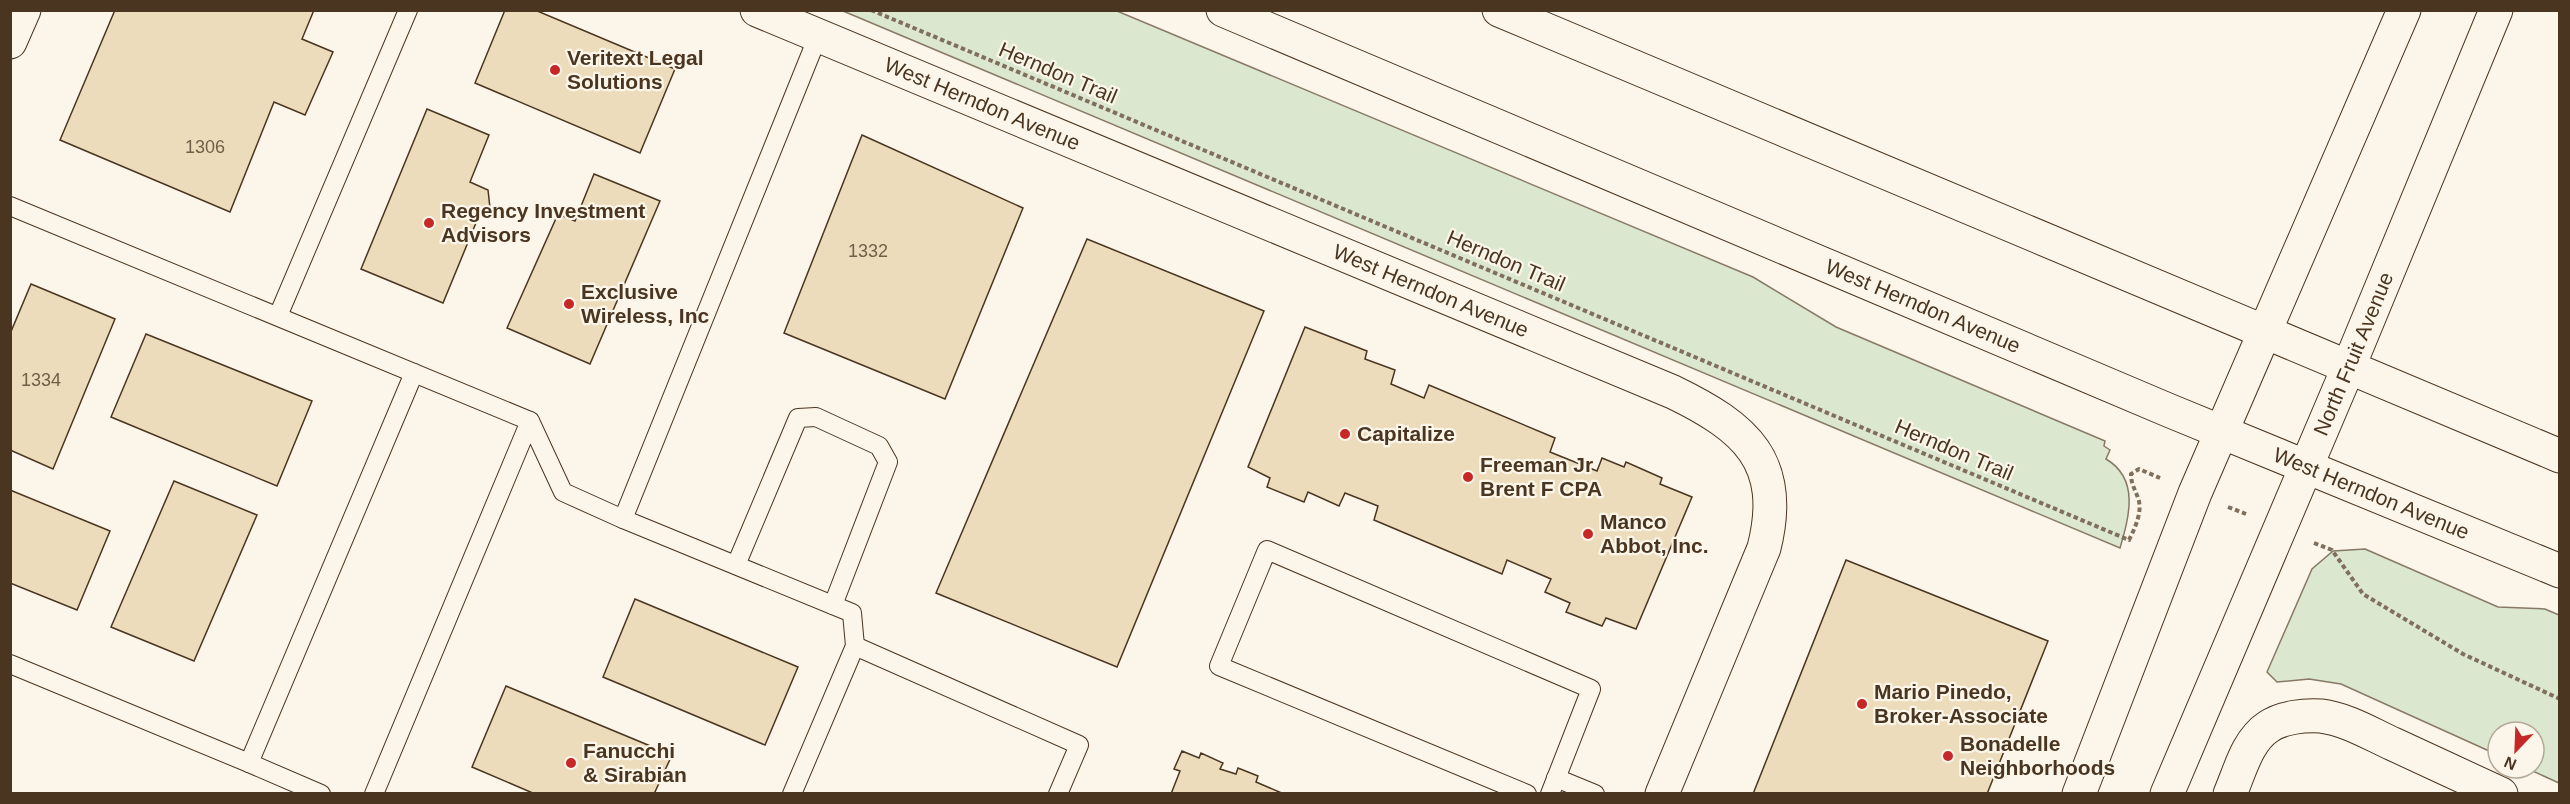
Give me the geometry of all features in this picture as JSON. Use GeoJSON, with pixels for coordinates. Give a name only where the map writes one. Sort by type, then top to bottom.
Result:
{"type":"FeatureCollection","features":[{"type":"Feature","properties":{"kind":"street"},"geometry":{"type":"LineString","coordinates":[[10,42],[24,10]]}},
{"type":"Feature","properties":{"kind":"street","name":"West Herndon Avenue"},"geometry":{"type":"LineString","coordinates":[[757,10],[1672,392],[1708,410],[1735,429],[1753,449],[1763,468],[1769,491],[1771,519],[1764,548],[1662,794]]}},
{"type":"Feature","properties":{"kind":"street","name":"West Herndon Avenue"},"geometry":{"type":"LineString","coordinates":[[1223,10],[2221,432],[2559,571]]}},
{"type":"Feature","properties":{"kind":"street"},"geometry":{"type":"LineString","coordinates":[[1499,10],[2559,456]]}},
{"type":"Feature","properties":{"kind":"street"},"geometry":{"type":"LineString","coordinates":[[2079,794],[2195,493],[2404,10]]}},
{"type":"Feature","properties":{"kind":"street","name":"North Fruit Avenue"},"geometry":{"type":"LineString","coordinates":[[2167,794],[2349,366],[2496,10]]}},
{"type":"Feature","properties":{"kind":"street"},"geometry":{"type":"LineString","coordinates":[[2230,794],[2247,753],[2257,737],[2269,727],[2286,720],[2306,716],[2324,717],[2356,727],[2501,794]]}},
{"type":"Feature","properties":{"kind":"lane"},"geometry":{"type":"LineString","coordinates":[[278,316],[408,10]]}},
{"type":"Feature","properties":{"kind":"lane"},"geometry":{"type":"LineString","coordinates":[[623,519],[818,36]]}},
{"type":"Feature","properties":{"kind":"lane"},"geometry":{"type":"LineString","coordinates":[[10,206],[530,421],[563,492],[852,613],[855,646],[792,794]]}},
{"type":"Feature","properties":{"kind":"lane"},"geometry":{"type":"LineString","coordinates":[[249,763],[414,373]]}},
{"type":"Feature","properties":{"kind":"lane"},"geometry":{"type":"LineString","coordinates":[[736,565],[798,418],[816,417],[879,446],[888,462],[833,605]]}},
{"type":"Feature","properties":{"kind":"lane"},"geometry":{"type":"LineString","coordinates":[[374,794],[530,421]]}},
{"type":"Feature","properties":{"kind":"lane"},"geometry":{"type":"LineString","coordinates":[[1527,794],[1219,666],[1267,550],[1591,689],[1553,786],[1595,794]]}},
{"type":"Feature","properties":{"kind":"lane"},"geometry":{"type":"LineString","coordinates":[[855,646],[1079,745],[1058,794]]}},
{"type":"Feature","properties":{"kind":"lane"},"geometry":{"type":"LineString","coordinates":[[10,664],[321,794]]}},
{"type":"Feature","properties":{"kind":"path","name":"Herndon Trail"},"geometry":{"type":"LineString","coordinates":[[871,10],[2129,540],[2140,508],[2132,486],[2132,474],[2139,469],[2195,493]]}},
{"type":"Feature","properties":{"kind":"path"},"geometry":{"type":"LineString","coordinates":[[2195,493],[2332,550],[2363,594],[2463,654],[2559,699]]}},
{"type":"Feature","properties":{"kind":"green space"},"geometry":{"type":"Polygon","coordinates":[[[843,11],[1117,11],[1753,277],[1836,327],[2105,441],[2104,446],[2110,450],[2106,459],[2117,467],[2128,488],[2128,511],[2120,548],[843,11]]]}},
{"type":"Feature","properties":{"kind":"green space"},"geometry":{"type":"Polygon","coordinates":[[[2365,549],[2498,607],[2545,609],[2559,615],[2559,783],[2546,777],[2546,720],[2486,720],[2486,750],[2341,684],[2309,679],[2277,682],[2267,672],[2312,569],[2333,551],[2365,549]]]}},
{"type":"Feature","properties":{"kind":"building"},"geometry":{"type":"Polygon","coordinates":[[[115,10],[314,10],[302,39],[333,52],[305,115],[274,102],[230,212],[60,140],[115,10]]]}},
{"type":"Feature","properties":{"kind":"building"},"geometry":{"type":"Polygon","coordinates":[[[505,10],[535,10],[675,69],[640,153],[475,83],[505,10]]]}},
{"type":"Feature","properties":{"kind":"building"},"geometry":{"type":"Polygon","coordinates":[[[427,109],[489,135],[470,182],[488,190],[490,208],[478,218],[443,303],[361,269],[427,109]]]}},
{"type":"Feature","properties":{"kind":"building"},"geometry":{"type":"Polygon","coordinates":[[[862,135],[1023,208],[945,399],[784,333],[862,135]]]}},
{"type":"Feature","properties":{"kind":"building"},"geometry":{"type":"Polygon","coordinates":[[[594,174],[660,201],[590,364],[507,328],[558,214],[575,221],[594,174]]]}},
{"type":"Feature","properties":{"kind":"building"},"geometry":{"type":"Polygon","coordinates":[[[1087,239],[1264,311],[1117,667],[936,593],[1087,239]]]}},
{"type":"Feature","properties":{"kind":"building"},"geometry":{"type":"Polygon","coordinates":[[[31,284],[115,319],[53,469],[10,450],[10,334],[31,284]]]}},
{"type":"Feature","properties":{"kind":"building"},"geometry":{"type":"Polygon","coordinates":[[[1305,327],[1367,351],[1365,359],[1395,370],[1391,384],[1424,398],[1429,385],[1555,438],[1550,452],[1597,471],[1602,458],[1624,467],[1626,462],[1662,478],[1660,484],[1692,497],[1636,629],[1606,618],[1602,626],[1566,612],[1570,603],[1545,592],[1551,579],[1507,560],[1502,574],[1374,520],[1378,506],[1345,493],[1339,506],[1308,492],[1304,502],[1267,487],[1270,478],[1248,467],[1305,327]]]}},
{"type":"Feature","properties":{"kind":"building"},"geometry":{"type":"Polygon","coordinates":[[[146,334],[312,401],[277,486],[111,417],[146,334]]]}},
{"type":"Feature","properties":{"kind":"building"},"geometry":{"type":"Polygon","coordinates":[[[174,481],[257,515],[194,661],[111,627],[174,481]]]}},
{"type":"Feature","properties":{"kind":"building"},"geometry":{"type":"Polygon","coordinates":[[[10,490],[110,531],[77,610],[10,583],[10,490]]]}},
{"type":"Feature","properties":{"kind":"building"},"geometry":{"type":"Polygon","coordinates":[[[1846,560],[2048,641],[1987,794],[1753,794],[1846,560]]]}},
{"type":"Feature","properties":{"kind":"building"},"geometry":{"type":"Polygon","coordinates":[[[635,599],[798,667],[765,745],[603,677],[635,599]]]}},
{"type":"Feature","properties":{"kind":"building"},"geometry":{"type":"Polygon","coordinates":[[[506,686],[672,755],[654,794],[535,794],[472,767],[506,686]]]}},
{"type":"Feature","properties":{"kind":"building"},"geometry":{"type":"Polygon","coordinates":[[[1182,751],[1199,758],[1201,753],[1223,763],[1220,769],[1236,774],[1238,768],[1258,776],[1256,782],[1284,794],[1171,794],[1180,771],[1174,769],[1182,751]]]}},
{"type":"Feature","properties":{"kind":"place","name":"Veritext Legal Solutions"},"geometry":{"type":"Point","coordinates":[555,70]}},
{"type":"Feature","properties":{"kind":"place","name":"Regency Investment Advisors"},"geometry":{"type":"Point","coordinates":[429,223]}},
{"type":"Feature","properties":{"kind":"place","name":"Exclusive Wireless, Inc"},"geometry":{"type":"Point","coordinates":[569,304]}},
{"type":"Feature","properties":{"kind":"place","name":"Capitalize"},"geometry":{"type":"Point","coordinates":[1345,434]}},
{"type":"Feature","properties":{"kind":"place","name":"Freeman Jr Brent F CPA"},"geometry":{"type":"Point","coordinates":[1468,477]}},
{"type":"Feature","properties":{"kind":"place","name":"Manco Abbot, Inc."},"geometry":{"type":"Point","coordinates":[1588,534]}},
{"type":"Feature","properties":{"kind":"place","name":"Mario Pinedo, Broker-Associate"},"geometry":{"type":"Point","coordinates":[1862,704]}},
{"type":"Feature","properties":{"kind":"place","name":"Bonadelle Neighborhoods"},"geometry":{"type":"Point","coordinates":[1948,756]}},
{"type":"Feature","properties":{"kind":"place","name":"Fanucchi & Sirabian"},"geometry":{"type":"Point","coordinates":[571,763]}}]}
